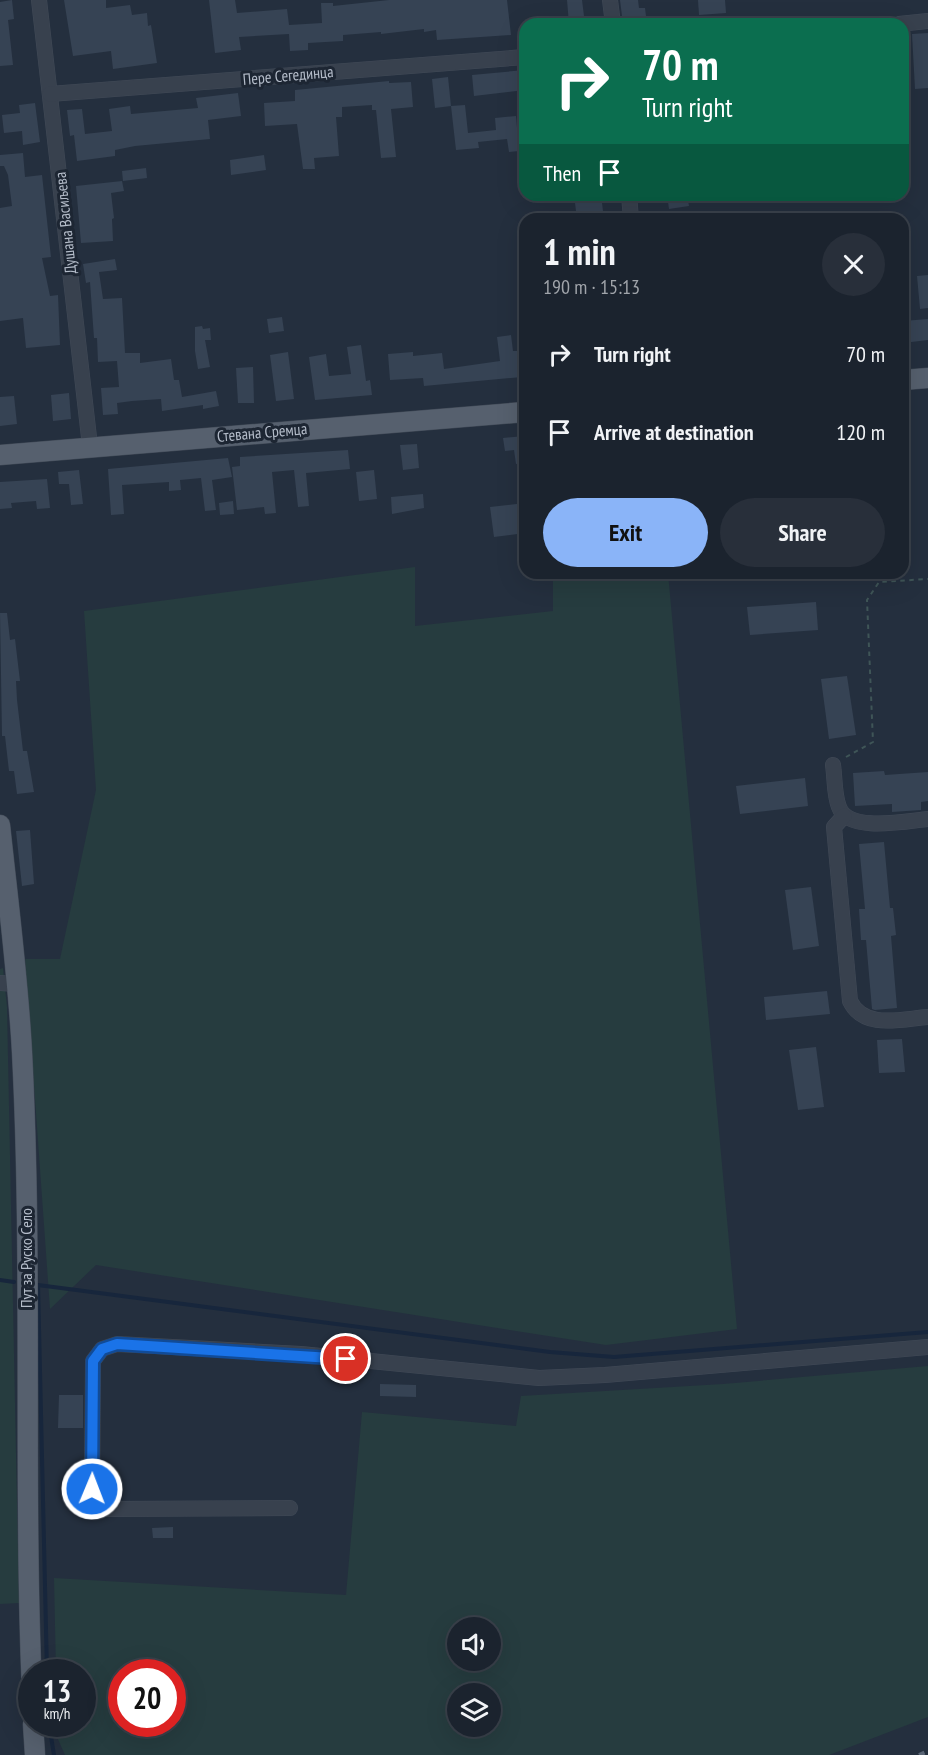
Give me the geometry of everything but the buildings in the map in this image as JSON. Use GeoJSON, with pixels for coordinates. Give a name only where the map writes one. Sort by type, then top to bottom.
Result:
{"type":"FeatureCollection","features":[{"type":"Feature","properties":{"kind":"main road"},"geometry":{"type":"LineString","coordinates":[[909,380],[928,378]]}},
{"type":"Feature","properties":{"kind":"main road","name":"Стевана Сремца"},"geometry":{"type":"LineString","coordinates":[[0,455],[519,412]]}},
{"type":"Feature","properties":{"kind":"main road","name":"Пут за Руско Село"},"geometry":{"type":"LineString","coordinates":[[0,825],[8,983],[26,1155],[27,1571],[31,1659]]}},
{"type":"Feature","properties":{"kind":"main road"},"geometry":{"type":"LineString","coordinates":[[34,1737],[35,1755]]}},
{"type":"Feature","properties":{"kind":"street","name":"Душана Васиљева"},"geometry":{"type":"LineString","coordinates":[[39,0],[90,446]]}},
{"type":"Feature","properties":{"kind":"street"},"geometry":{"type":"LineString","coordinates":[[610,0],[612,18]]}},
{"type":"Feature","properties":{"kind":"street"},"geometry":{"type":"LineString","coordinates":[[909,23],[928,21]]}},
{"type":"Feature","properties":{"kind":"street","name":"Пере Сегединца"},"geometry":{"type":"LineString","coordinates":[[50,94],[519,57]]}},
{"type":"Feature","properties":{"kind":"street"},"geometry":{"type":"LineString","coordinates":[[833,765],[837,803],[844,816],[867,824],[928,819]]}},
{"type":"Feature","properties":{"kind":"street"},"geometry":{"type":"LineString","coordinates":[[844,816],[834,827],[850,1001],[855,1013],[869,1020],[881,1021],[928,1017]]}},
{"type":"Feature","properties":{"kind":"street"},"geometry":{"type":"LineString","coordinates":[[290,1508],[109,1509],[101,1506],[94,1499],[92,1489],[93,1361],[98,1352],[117,1344],[289,1354],[539,1378],[594,1376],[928,1347]]}},
{"type":"Feature","properties":{"kind":"path"},"geometry":{"type":"LineString","coordinates":[[833,765],[873,742],[867,600],[879,582],[928,579]]}},
{"type":"Feature","properties":{"kind":"green space"},"geometry":{"type":"Polygon","coordinates":[[[415,567],[415,626],[553,611],[553,579],[669,579],[737,1329],[606,1345],[96,1265],[50,1309],[25,959],[60,959],[96,790],[84,611],[415,567]]]}},
{"type":"Feature","properties":{"kind":"green space"},"geometry":{"type":"Polygon","coordinates":[[[3,968],[7,1007],[19,1603],[0,1604],[0,969],[3,968]]]}},
{"type":"Feature","properties":{"kind":"green space"},"geometry":{"type":"Polygon","coordinates":[[[928,1366],[928,1717],[829,1755],[65,1755],[57,1737],[96,1737],[96,1659],[56,1659],[54,1578],[346,1595],[362,1412],[516,1426],[521,1396],[723,1384],[928,1366]]]}},
{"type":"Feature","properties":{"kind":"waterway"},"geometry":{"type":"LineString","coordinates":[[0,1280],[14,1282]]}},
{"type":"Feature","properties":{"kind":"waterway"},"geometry":{"type":"LineString","coordinates":[[47,1659],[38,1285],[550,1352],[614,1357],[928,1332]]}},
{"type":"Feature","properties":{"kind":"waterway"},"geometry":{"type":"LineString","coordinates":[[51,1737],[54,1755]]}},
{"type":"Feature","properties":{"kind":"railway"},"geometry":{"type":"LineString","coordinates":[[919,1755],[928,1751]]}},
{"type":"Feature","properties":{"kind":"route"},"geometry":{"type":"LineString","coordinates":[[92,1489],[93,1361],[98,1352],[107,1346],[117,1344],[301,1354],[346,1359]]}}]}
